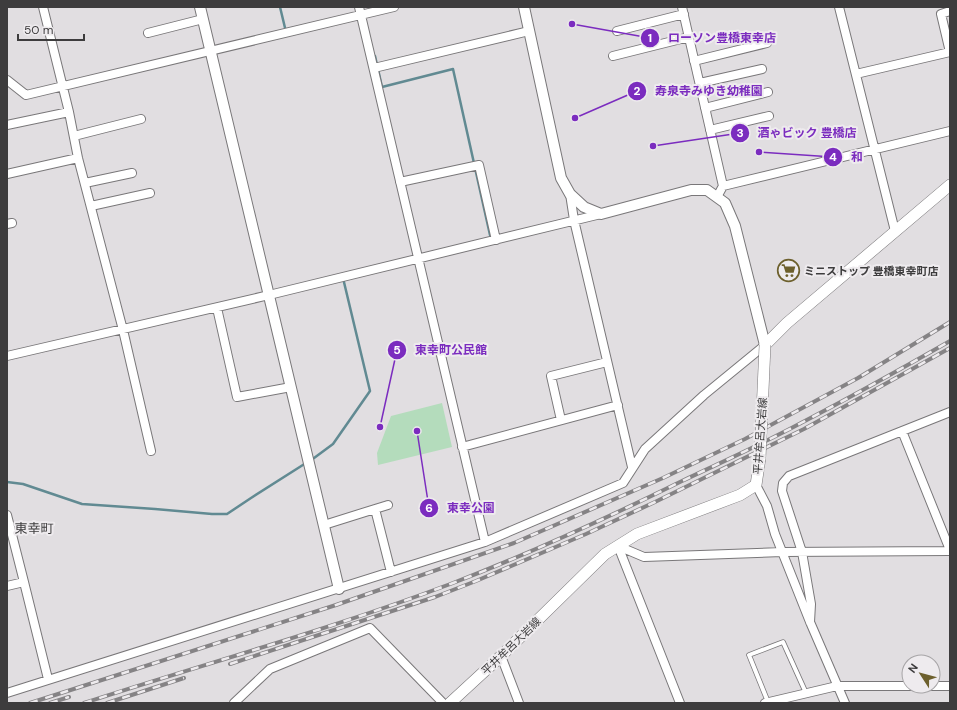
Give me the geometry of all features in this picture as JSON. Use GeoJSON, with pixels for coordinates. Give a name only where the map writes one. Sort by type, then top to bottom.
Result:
{"type":"FeatureCollection","features":[{"type":"Feature","properties":{"kind":"main road"},"geometry":{"type":"LineString","coordinates":[[765,345],[787,323],[950,185]]}},
{"type":"Feature","properties":{"kind":"main road","name":"平井牟呂大岩線"},"geometry":{"type":"LineString","coordinates":[[450,703],[605,554],[637,534],[740,495],[756,485],[760,458],[765,345]]}},
{"type":"Feature","properties":{"kind":"street"},"geometry":{"type":"LineString","coordinates":[[43,7],[69,112],[78,158],[123,330],[151,451]]}},
{"type":"Feature","properties":{"kind":"street"},"geometry":{"type":"LineString","coordinates":[[200,7],[339,588]]}},
{"type":"Feature","properties":{"kind":"street"},"geometry":{"type":"LineString","coordinates":[[7,80],[26,95],[211,51],[360,11],[394,7]]}},
{"type":"Feature","properties":{"kind":"street"},"geometry":{"type":"LineString","coordinates":[[524,7],[561,178],[570,194],[584,207],[601,214]]}},
{"type":"Feature","properties":{"kind":"street"},"geometry":{"type":"LineString","coordinates":[[839,7],[895,231]]}},
{"type":"Feature","properties":{"kind":"street"},"geometry":{"type":"LineString","coordinates":[[360,11],[485,542]]}},
{"type":"Feature","properties":{"kind":"street"},"geometry":{"type":"LineString","coordinates":[[617,31],[683,11],[723,186],[717,197]]}},
{"type":"Feature","properties":{"kind":"street"},"geometry":{"type":"LineString","coordinates":[[856,74],[950,52],[941,14],[950,12]]}},
{"type":"Feature","properties":{"kind":"street"},"geometry":{"type":"LineString","coordinates":[[148,33],[203,20]]}},
{"type":"Feature","properties":{"kind":"street"},"geometry":{"type":"LineString","coordinates":[[374,68],[529,31]]}},
{"type":"Feature","properties":{"kind":"street"},"geometry":{"type":"LineString","coordinates":[[613,56],[689,36]]}},
{"type":"Feature","properties":{"kind":"street"},"geometry":{"type":"LineString","coordinates":[[694,61],[767,43]]}},
{"type":"Feature","properties":{"kind":"street"},"geometry":{"type":"LineString","coordinates":[[700,83],[762,69]]}},
{"type":"Feature","properties":{"kind":"street"},"geometry":{"type":"LineString","coordinates":[[705,108],[768,92]]}},
{"type":"Feature","properties":{"kind":"street"},"geometry":{"type":"LineString","coordinates":[[7,125],[69,112]]}},
{"type":"Feature","properties":{"kind":"street"},"geometry":{"type":"LineString","coordinates":[[710,130],[769,116]]}},
{"type":"Feature","properties":{"kind":"street"},"geometry":{"type":"LineString","coordinates":[[74,136],[141,119]]}},
{"type":"Feature","properties":{"kind":"street"},"geometry":{"type":"LineString","coordinates":[[723,186],[950,131]]}},
{"type":"Feature","properties":{"kind":"street"},"geometry":{"type":"LineString","coordinates":[[7,174],[78,158]]}},
{"type":"Feature","properties":{"kind":"street"},"geometry":{"type":"LineString","coordinates":[[400,182],[480,164],[496,240]]}},
{"type":"Feature","properties":{"kind":"street"},"geometry":{"type":"LineString","coordinates":[[85,183],[132,173]]}},
{"type":"Feature","properties":{"kind":"street"},"geometry":{"type":"LineString","coordinates":[[7,356],[217,308],[601,214],[691,190],[707,190],[725,203],[735,226],[765,345],[704,395],[644,448],[623,483],[485,542],[7,693]]}},
{"type":"Feature","properties":{"kind":"street"},"geometry":{"type":"LineString","coordinates":[[91,206],[150,194]]}},
{"type":"Feature","properties":{"kind":"street"},"geometry":{"type":"LineString","coordinates":[[570,194],[574,220],[632,467]]}},
{"type":"Feature","properties":{"kind":"street"},"geometry":{"type":"LineString","coordinates":[[217,308],[238,397],[291,387]]}},
{"type":"Feature","properties":{"kind":"street"},"geometry":{"type":"LineString","coordinates":[[561,420],[551,376],[608,362]]}},
{"type":"Feature","properties":{"kind":"street"},"geometry":{"type":"LineString","coordinates":[[462,446],[618,405]]}},
{"type":"Feature","properties":{"kind":"street"},"geometry":{"type":"LineString","coordinates":[[810,622],[812,604],[802,552],[782,491],[782,483],[789,476],[950,412]]}},
{"type":"Feature","properties":{"kind":"street"},"geometry":{"type":"LineString","coordinates":[[618,546],[644,557],[782,552],[950,551],[902,431]]}},
{"type":"Feature","properties":{"kind":"street"},"geometry":{"type":"LineString","coordinates":[[756,485],[767,506],[782,552],[845,703]]}},
{"type":"Feature","properties":{"kind":"street"},"geometry":{"type":"LineString","coordinates":[[324,525],[388,505]]}},
{"type":"Feature","properties":{"kind":"street"},"geometry":{"type":"LineString","coordinates":[[375,509],[391,572]]}},
{"type":"Feature","properties":{"kind":"street"},"geometry":{"type":"LineString","coordinates":[[7,515],[48,679]]}},
{"type":"Feature","properties":{"kind":"street"},"geometry":{"type":"LineString","coordinates":[[618,546],[680,703]]}},
{"type":"Feature","properties":{"kind":"street"},"geometry":{"type":"LineString","coordinates":[[7,586],[24,582]]}},
{"type":"Feature","properties":{"kind":"street"},"geometry":{"type":"LineString","coordinates":[[234,703],[270,669],[370,628],[443,703]]}},
{"type":"Feature","properties":{"kind":"street"},"geometry":{"type":"LineString","coordinates":[[500,656],[519,703]]}},
{"type":"Feature","properties":{"kind":"street"},"geometry":{"type":"LineString","coordinates":[[767,702],[837,686],[950,686]]}},
{"type":"Feature","properties":{"kind":"lane"},"geometry":{"type":"LineString","coordinates":[[767,702],[749,655],[783,642],[806,693]]}},
{"type":"Feature","properties":{"kind":"green space"},"geometry":{"type":"Polygon","coordinates":[[[442,403],[452,447],[378,465],[377,453],[391,416],[442,403]]]}},
{"type":"Feature","properties":{"kind":"waterway"},"geometry":{"type":"LineString","coordinates":[[280,7],[286,32]]}},
{"type":"Feature","properties":{"kind":"waterway"},"geometry":{"type":"LineString","coordinates":[[375,56],[382,87],[453,69],[490,235]]}},
{"type":"Feature","properties":{"kind":"waterway"},"geometry":{"type":"LineString","coordinates":[[310,461],[333,444],[370,391],[343,278]]}},
{"type":"Feature","properties":{"kind":"waterway"},"geometry":{"type":"LineString","coordinates":[[7,482],[23,484],[82,504],[227,514],[306,463]]}},
{"type":"Feature","properties":{"kind":"railway"},"geometry":{"type":"LineString","coordinates":[[30,703],[336,605],[514,543],[663,478],[745,439],[858,378],[950,322]]}},
{"type":"Feature","properties":{"kind":"railway"},"geometry":{"type":"LineString","coordinates":[[84,703],[362,616],[511,560],[597,522],[772,438],[950,341]]}},
{"type":"Feature","properties":{"kind":"railway"},"geometry":{"type":"LineString","coordinates":[[230,664],[435,597],[586,534],[804,429],[950,348]]}},
{"type":"Feature","properties":{"kind":"railway"},"geometry":{"type":"LineString","coordinates":[[107,703],[184,678]]}},
{"type":"Feature","properties":{"kind":"railway"},"geometry":{"type":"LineString","coordinates":[[50,703],[69,697]]}},
{"type":"Feature","properties":{"kind":"place","name":"ローソン豊橋東幸店"},"geometry":{"type":"Point","coordinates":[572,24]}},
{"type":"Feature","properties":{"kind":"place","name":"寿泉寺みゆき幼稚園"},"geometry":{"type":"Point","coordinates":[575,118]}},
{"type":"Feature","properties":{"kind":"place","name":"酒ゃビック 豊橋店"},"geometry":{"type":"Point","coordinates":[653,146]}},
{"type":"Feature","properties":{"kind":"place","name":"和"},"geometry":{"type":"Point","coordinates":[759,152]}},
{"type":"Feature","properties":{"kind":"place","name":"ミニストップ 豊橋東幸町店"},"geometry":{"type":"Point","coordinates":[789,271]}},
{"type":"Feature","properties":{"kind":"place","name":"東幸町公民館"},"geometry":{"type":"Point","coordinates":[380,427]}},
{"type":"Feature","properties":{"kind":"place","name":"東幸公園"},"geometry":{"type":"Point","coordinates":[417,431]}},
{"type":"Feature","properties":{"kind":"district","name":"東幸町"},"geometry":{"type":"Point","coordinates":[34,528]}}]}
